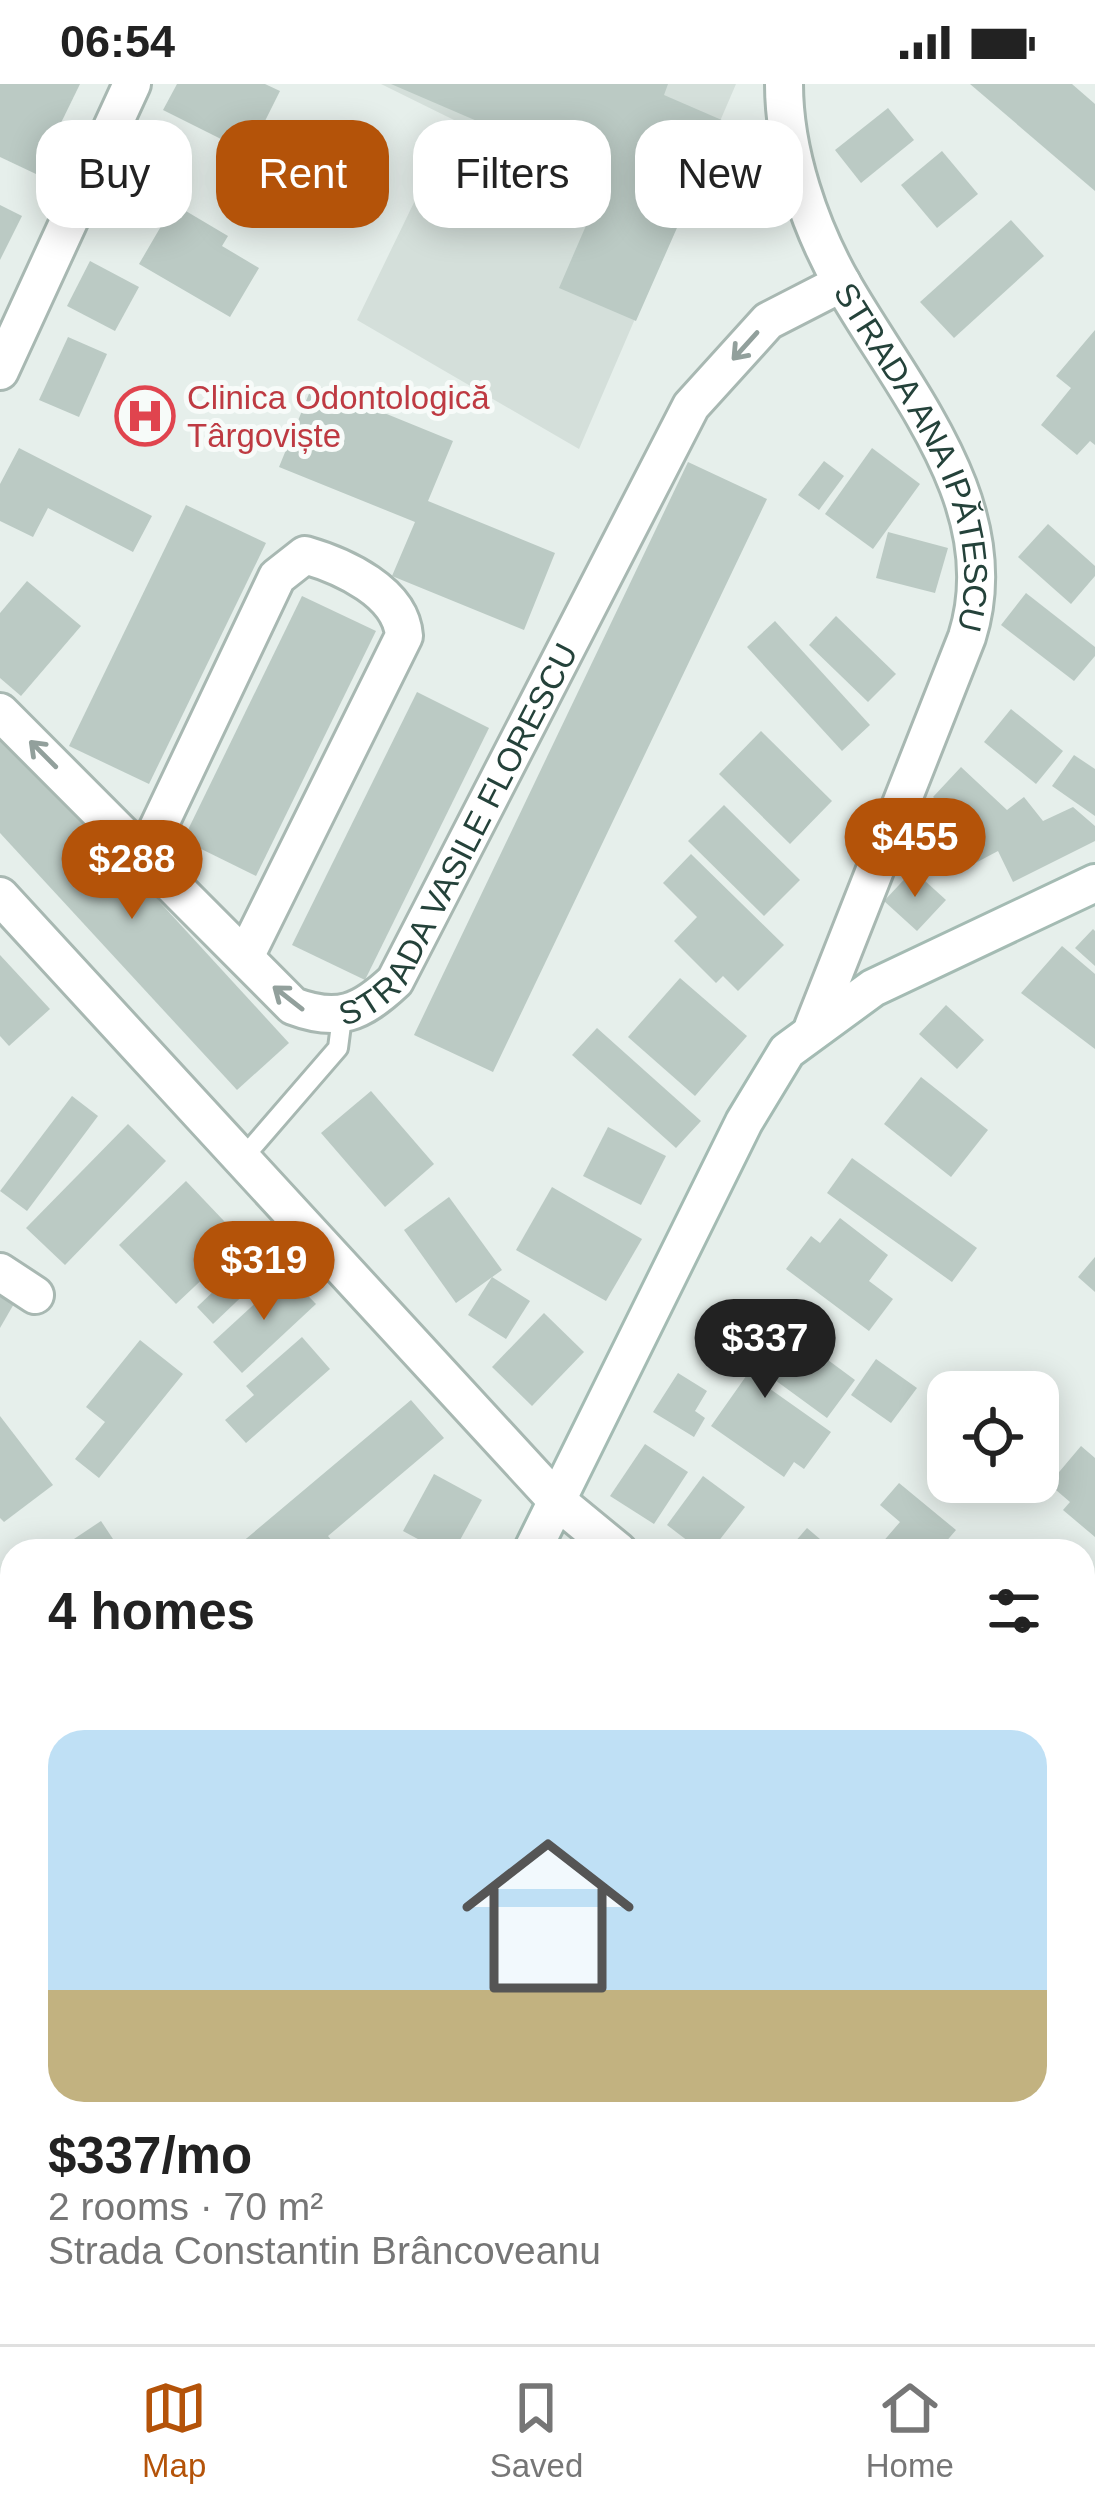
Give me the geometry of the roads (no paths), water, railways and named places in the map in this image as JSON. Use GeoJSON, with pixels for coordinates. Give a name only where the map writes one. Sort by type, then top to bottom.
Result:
{"type":"FeatureCollection","features":[{"type":"Feature","properties":{"kind":"street"},"geometry":{"type":"LineString","coordinates":[[0,371],[132,84]]}},
{"type":"Feature","properties":{"kind":"street","name":"STRADA ANA IPĂTESCU"},"geometry":{"type":"LineString","coordinates":[[784,84],[790,145],[815,227],[842,283],[943,449],[974,542],[977,603],[813,1028]]}},
{"type":"Feature","properties":{"kind":"street","name":"STRADA VASILE FLORESCU"},"geometry":{"type":"LineString","coordinates":[[0,712],[293,1006],[342,1017],[371,1004],[395,981],[691,406],[768,321],[842,283]]}},
{"type":"Feature","properties":{"kind":"street"},"geometry":{"type":"LineString","coordinates":[[145,855],[277,577],[305,555],[383,593],[397,611],[404,636],[244,957]]}},
{"type":"Feature","properties":{"kind":"street"},"geometry":{"type":"LineString","coordinates":[[538,1539],[744,1122],[787,1052],[813,1028],[873,988],[1095,884]]}},
{"type":"Feature","properties":{"kind":"street"},"geometry":{"type":"LineString","coordinates":[[0,896],[556,1500],[603,1539]]}},
{"type":"Feature","properties":{"kind":"street"},"geometry":{"type":"LineString","coordinates":[[0,1272],[35,1295]]}},
{"type":"Feature","properties":{"kind":"lane"},"geometry":{"type":"LineString","coordinates":[[242,1159],[338,1048],[342,1017]]}},
{"type":"Feature","properties":{"kind":"place","name":"Clinica Odontologică Târgoviște"},"geometry":{"type":"Point","coordinates":[145,416]}}]}
